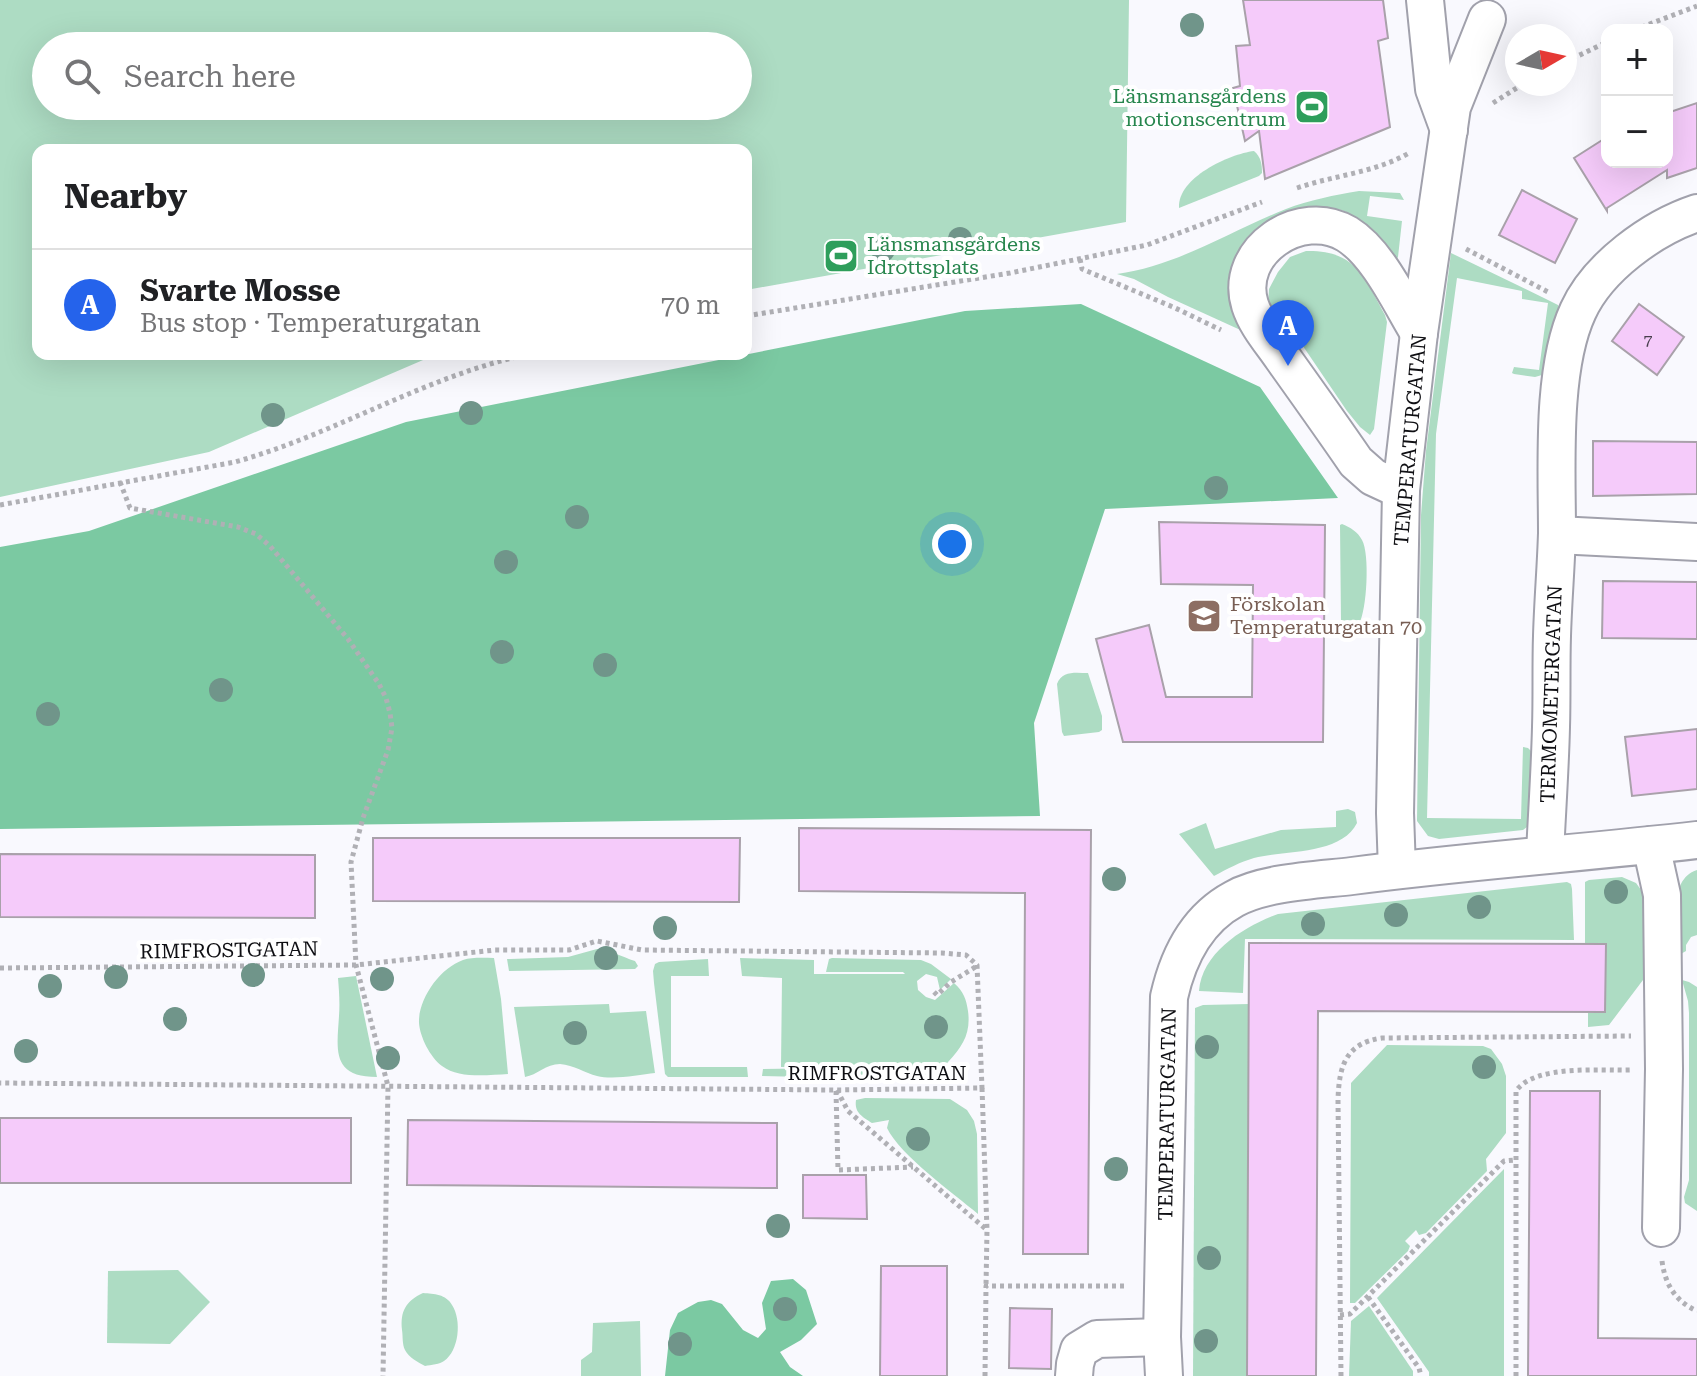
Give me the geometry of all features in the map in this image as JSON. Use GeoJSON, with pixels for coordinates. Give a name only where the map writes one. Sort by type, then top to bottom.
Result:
{"type":"FeatureCollection","features":[{"type":"Feature","properties":{"kind":"street"},"geometry":{"type":"LineString","coordinates":[[1425,0],[1434,89],[1449,131]]}},
{"type":"Feature","properties":{"kind":"street","name":"TEMPERATURGATAN"},"geometry":{"type":"LineString","coordinates":[[1397,870],[1395,813],[1401,490],[1419,333],[1452,107],[1487,19]]}},
{"type":"Feature","properties":{"kind":"street","name":"TERMOMETERGATAN"},"geometry":{"type":"LineString","coordinates":[[1545,854],[1557,535],[1556,469],[1563,361],[1579,308],[1605,273],[1641,242],[1697,213]]}},
{"type":"Feature","properties":{"kind":"street"},"geometry":{"type":"LineString","coordinates":[[1401,490],[1373,477],[1356,462],[1269,338],[1250,305],[1247,278],[1257,255],[1271,241],[1291,230],[1328,226],[1348,235],[1361,246],[1378,267],[1419,333]]}},
{"type":"Feature","properties":{"kind":"street"},"geometry":{"type":"LineString","coordinates":[[1557,535],[1697,542]]}},
{"type":"Feature","properties":{"kind":"street","name":"TEMPERATURGATAN"},"geometry":{"type":"LineString","coordinates":[[1164,1376],[1162,1337],[1169,997],[1188,944],[1203,923],[1233,899],[1252,890],[1397,870],[1697,840]]}},
{"type":"Feature","properties":{"kind":"street"},"geometry":{"type":"LineString","coordinates":[[1651,845],[1662,895],[1664,1053],[1661,1228]]}},
{"type":"Feature","properties":{"kind":"street"},"geometry":{"type":"LineString","coordinates":[[1074,1376],[1079,1350],[1097,1339],[1162,1337]]}},
{"type":"Feature","properties":{"kind":"path"},"geometry":{"type":"LineString","coordinates":[[1650,24],[1697,6]]}},
{"type":"Feature","properties":{"kind":"path"},"geometry":{"type":"LineString","coordinates":[[1577,56],[1601,45]]}},
{"type":"Feature","properties":{"kind":"path"},"geometry":{"type":"LineString","coordinates":[[1292,190],[1398,160],[1505,95]]}},
{"type":"Feature","properties":{"kind":"path"},"geometry":{"type":"LineString","coordinates":[[752,315],[1010,273],[1147,245],[1262,201]]}},
{"type":"Feature","properties":{"kind":"path"},"geometry":{"type":"LineString","coordinates":[[1434,232],[1579,308]]}},
{"type":"Feature","properties":{"kind":"path"},"geometry":{"type":"LineString","coordinates":[[1080,259],[1082,269],[1236,337],[1260,343],[1269,338]]}},
{"type":"Feature","properties":{"kind":"path"},"geometry":{"type":"LineString","coordinates":[[0,505],[235,462],[273,451],[373,408],[500,360]]}},
{"type":"Feature","properties":{"kind":"path"},"geometry":{"type":"LineString","coordinates":[[120,482],[130,508],[238,527],[256,534],[270,546],[348,639],[386,698],[392,728],[388,750],[363,818],[351,862],[356,965],[388,1086],[383,1376]]}},
{"type":"Feature","properties":{"kind":"path","name":"RIMFROSTGATAN"},"geometry":{"type":"LineString","coordinates":[[0,968],[356,965],[495,950],[569,950],[597,941],[642,950],[966,955],[977,965],[982,1088],[836,1090],[0,1083]]}},
{"type":"Feature","properties":{"kind":"path"},"geometry":{"type":"LineString","coordinates":[[934,992],[937,995],[977,965]]}},
{"type":"Feature","properties":{"kind":"path"},"geometry":{"type":"LineString","coordinates":[[1341,1376],[1339,1085],[1342,1068],[1357,1045],[1382,1038],[1664,1053]]}},
{"type":"Feature","properties":{"kind":"path"},"geometry":{"type":"LineString","coordinates":[[1516,1376],[1516,1091],[1522,1083],[1555,1072],[1664,1053]]}},
{"type":"Feature","properties":{"kind":"path"},"geometry":{"type":"LineString","coordinates":[[982,1088],[987,1230],[985,1376]]}},
{"type":"Feature","properties":{"kind":"path"},"geometry":{"type":"LineString","coordinates":[[836,1090],[848,1111],[987,1230]]}},
{"type":"Feature","properties":{"kind":"path"},"geometry":{"type":"LineString","coordinates":[[836,1090],[838,1170],[915,1167]]}},
{"type":"Feature","properties":{"kind":"path"},"geometry":{"type":"LineString","coordinates":[[1340,1315],[1350,1314],[1504,1161],[1515,1160]]}},
{"type":"Feature","properties":{"kind":"path"},"geometry":{"type":"LineString","coordinates":[[986,1286],[1163,1285]]}},
{"type":"Feature","properties":{"kind":"path"},"geometry":{"type":"LineString","coordinates":[[1368,1297],[1419,1368],[1421,1376]]}},
{"type":"Feature","properties":{"kind":"green space","name":"Länsmansgårdens Idrottsplats"},"geometry":{"type":"Polygon","coordinates":[[[0,0],[1129,0],[1126,222],[752,289],[752,144],[32,144],[32,360],[423,360],[209,452],[0,497],[0,0]]]}},
{"type":"Feature","properties":{"kind":"green space"},"geometry":{"type":"Polygon","coordinates":[[[1254,151],[1261,164],[1262,173],[1259,176],[1179,208],[1186,187],[1206,169],[1231,157],[1254,151]]]}},
{"type":"Feature","properties":{"kind":"green space"},"geometry":{"type":"Polygon","coordinates":[[[1359,191],[1400,193],[1404,200],[1370,196],[1367,216],[1402,221],[1396,260],[1368,228],[1351,215],[1332,209],[1321,211],[1239,254],[1230,275],[1229,295],[1235,314],[1247,333],[1134,279],[1117,274],[1182,256],[1295,206],[1359,191]]]}},
{"type":"Feature","properties":{"kind":"green space"},"geometry":{"type":"Polygon","coordinates":[[[1306,251],[1336,255],[1356,268],[1385,315],[1387,322],[1374,429],[1370,435],[1347,411],[1290,327],[1278,332],[1268,305],[1269,289],[1278,272],[1290,257],[1306,251]]]}},
{"type":"Feature","properties":{"kind":"green space"},"geometry":{"type":"Polygon","coordinates":[[[1451,253],[1558,305],[1560,310],[1542,375],[1514,374],[1514,367],[1539,370],[1548,303],[1522,299],[1522,291],[1457,278],[1436,434],[1427,818],[1521,819],[1523,747],[1532,752],[1531,824],[1523,830],[1439,839],[1428,836],[1417,821],[1421,515],[1451,253]]]}},
{"type":"Feature","properties":{"kind":"green space"},"geometry":{"type":"Polygon","coordinates":[[[1081,304],[1260,387],[1338,498],[1105,509],[1034,723],[1040,816],[0,829],[0,547],[89,531],[406,422],[718,360],[752,360],[752,353],[965,311],[1081,304]]]}},
{"type":"Feature","properties":{"kind":"green space"},"geometry":{"type":"Polygon","coordinates":[[[1342,524],[1360,537],[1367,569],[1362,617],[1359,624],[1348,627],[1341,623],[1342,524]]]}},
{"type":"Feature","properties":{"kind":"green space"},"geometry":{"type":"Polygon","coordinates":[[[1088,673],[1102,716],[1102,730],[1064,736],[1057,684],[1066,674],[1088,673]]]}},
{"type":"Feature","properties":{"kind":"green space"},"geometry":{"type":"Polygon","coordinates":[[[1348,809],[1355,812],[1357,823],[1339,841],[1312,850],[1254,858],[1214,876],[1179,834],[1206,823],[1215,849],[1281,830],[1336,827],[1336,811],[1348,809]]]}},
{"type":"Feature","properties":{"kind":"green space"},"geometry":{"type":"Polygon","coordinates":[[[1697,870],[1697,935],[1691,937],[1686,951],[1679,955],[1677,895],[1687,875],[1697,870]]]}},
{"type":"Feature","properties":{"kind":"green space"},"geometry":{"type":"Polygon","coordinates":[[[1622,877],[1636,883],[1644,894],[1646,976],[1609,1025],[1588,1027],[1588,1013],[1605,1012],[1606,945],[1585,944],[1585,882],[1622,877]]]}},
{"type":"Feature","properties":{"kind":"green space"},"geometry":{"type":"Polygon","coordinates":[[[1567,882],[1572,889],[1574,940],[1245,939],[1243,993],[1199,991],[1208,964],[1227,942],[1278,914],[1567,882]]]}},
{"type":"Feature","properties":{"kind":"green space"},"geometry":{"type":"Polygon","coordinates":[[[597,949],[635,961],[638,966],[635,969],[509,971],[507,959],[568,957],[597,949]]]}},
{"type":"Feature","properties":{"kind":"green space"},"geometry":{"type":"Polygon","coordinates":[[[470,958],[494,958],[508,1074],[457,1073],[442,1066],[433,1057],[424,1040],[419,1023],[422,1004],[439,977],[454,964],[470,958]]]}},
{"type":"Feature","properties":{"kind":"green space"},"geometry":{"type":"Polygon","coordinates":[[[740,958],[814,960],[814,974],[905,974],[826,972],[832,958],[921,960],[951,979],[940,990],[937,977],[926,974],[917,981],[918,990],[935,1000],[954,983],[966,1003],[969,1019],[967,1033],[962,1045],[945,1066],[926,1076],[857,1079],[854,1072],[858,1068],[849,1067],[849,1078],[762,1076],[763,1069],[830,1068],[781,1067],[782,978],[742,976],[740,958]]]}},
{"type":"Feature","properties":{"kind":"green space"},"geometry":{"type":"Polygon","coordinates":[[[708,959],[709,976],[671,976],[671,1067],[747,1067],[748,1077],[668,1077],[665,1074],[654,983],[655,964],[708,959]]]}},
{"type":"Feature","properties":{"kind":"green space"},"geometry":{"type":"Polygon","coordinates":[[[356,976],[377,1077],[351,1072],[344,1066],[338,1050],[338,978],[356,976]]]}},
{"type":"Feature","properties":{"kind":"green space"},"geometry":{"type":"Polygon","coordinates":[[[1682,980],[1697,987],[1697,1211],[1685,1203],[1684,1197],[1689,1180],[1689,1013],[1682,980]]]}},
{"type":"Feature","properties":{"kind":"green space"},"geometry":{"type":"Polygon","coordinates":[[[609,1004],[610,1013],[646,1011],[655,1073],[603,1077],[560,1064],[525,1077],[514,1007],[609,1004]]]}},
{"type":"Feature","properties":{"kind":"green space"},"geometry":{"type":"Polygon","coordinates":[[[1249,1004],[1247,1376],[1193,1376],[1195,1008],[1203,1005],[1249,1004]]]}},
{"type":"Feature","properties":{"kind":"green space"},"geometry":{"type":"Polygon","coordinates":[[[1387,1045],[1483,1046],[1491,1049],[1506,1076],[1506,1133],[1486,1159],[1487,1171],[1426,1233],[1419,1235],[1416,1230],[1405,1241],[1410,1246],[1408,1251],[1355,1303],[1350,1303],[1351,1083],[1387,1045]]]}},
{"type":"Feature","properties":{"kind":"green space"},"geometry":{"type":"Polygon","coordinates":[[[950,1099],[967,1110],[977,1134],[978,1214],[903,1150],[887,1128],[889,1120],[872,1123],[860,1114],[856,1100],[950,1099]]]}},
{"type":"Feature","properties":{"kind":"green space"},"geometry":{"type":"Polygon","coordinates":[[[1504,1169],[1504,1376],[1429,1376],[1377,1298],[1504,1169]]]}},
{"type":"Feature","properties":{"kind":"green space"},"geometry":{"type":"Polygon","coordinates":[[[178,1270],[210,1302],[170,1344],[107,1343],[108,1271],[178,1270]]]}},
{"type":"Feature","properties":{"kind":"green space"},"geometry":{"type":"Polygon","coordinates":[[[793,1279],[806,1290],[817,1324],[801,1340],[780,1352],[790,1367],[803,1376],[665,1376],[670,1330],[678,1313],[698,1302],[711,1300],[722,1304],[743,1330],[758,1338],[766,1329],[762,1303],[771,1281],[793,1279]]]}},
{"type":"Feature","properties":{"kind":"green space"},"geometry":{"type":"Polygon","coordinates":[[[423,1293],[439,1295],[449,1301],[458,1327],[456,1343],[449,1356],[440,1363],[425,1366],[411,1358],[405,1350],[402,1323],[405,1307],[423,1293]]]}},
{"type":"Feature","properties":{"kind":"green space"},"geometry":{"type":"Polygon","coordinates":[[[1369,1306],[1413,1371],[1413,1376],[1349,1376],[1351,1321],[1369,1306]]]}},
{"type":"Feature","properties":{"kind":"green space"},"geometry":{"type":"Polygon","coordinates":[[[640,1321],[641,1376],[581,1376],[581,1360],[592,1352],[593,1323],[640,1321]]]}},
{"type":"Feature","properties":{"kind":"building","name":"Länsmansgårdens motionscentrum"},"geometry":{"type":"Polygon","coordinates":[[[1243,0],[1383,0],[1388,38],[1378,41],[1390,127],[1265,179],[1259,131],[1245,141],[1233,88],[1240,86],[1236,46],[1250,45],[1243,0]]]}},
{"type":"Feature","properties":{"kind":"building"},"geometry":{"type":"Polygon","coordinates":[[[1697,103],[1697,168],[1667,178],[1667,170],[1607,208],[1607,211],[1574,158],[1601,141],[1601,168],[1673,168],[1673,111],[1697,103]]]}},
{"type":"Feature","properties":{"kind":"building"},"geometry":{"type":"Polygon","coordinates":[[[1522,190],[1577,219],[1555,263],[1499,235],[1522,190]]]}},
{"type":"Feature","properties":{"kind":"building"},"geometry":{"type":"Polygon","coordinates":[[[1639,304],[1684,337],[1657,375],[1612,341],[1639,304]]]}},
{"type":"Feature","properties":{"kind":"building"},"geometry":{"type":"Polygon","coordinates":[[[1593,441],[1697,442],[1697,494],[1593,496],[1593,441]]]}},
{"type":"Feature","properties":{"kind":"building"},"geometry":{"type":"Polygon","coordinates":[[[1159,522],[1325,525],[1323,742],[1123,742],[1096,639],[1149,625],[1166,697],[1252,697],[1253,585],[1161,584],[1159,522]]]}},
{"type":"Feature","properties":{"kind":"building"},"geometry":{"type":"Polygon","coordinates":[[[1603,581],[1697,582],[1697,639],[1602,638],[1603,581]]]}},
{"type":"Feature","properties":{"kind":"building"},"geometry":{"type":"Polygon","coordinates":[[[1697,729],[1697,789],[1632,796],[1625,737],[1697,729]]]}},
{"type":"Feature","properties":{"kind":"building"},"geometry":{"type":"Polygon","coordinates":[[[799,828],[1091,830],[1088,1254],[1023,1254],[1025,893],[799,891],[799,828]]]}},
{"type":"Feature","properties":{"kind":"building"},"geometry":{"type":"Polygon","coordinates":[[[373,838],[740,838],[739,902],[373,901],[373,838]]]}},
{"type":"Feature","properties":{"kind":"building"},"geometry":{"type":"Polygon","coordinates":[[[0,854],[315,855],[315,918],[0,917],[0,854]]]}},
{"type":"Feature","properties":{"kind":"building"},"geometry":{"type":"Polygon","coordinates":[[[1249,943],[1606,944],[1605,1012],[1318,1011],[1316,1376],[1247,1376],[1249,943]]]}},
{"type":"Feature","properties":{"kind":"building"},"geometry":{"type":"Polygon","coordinates":[[[1530,1091],[1600,1091],[1598,1338],[1697,1339],[1697,1376],[1528,1376],[1530,1091]]]}},
{"type":"Feature","properties":{"kind":"building"},"geometry":{"type":"Polygon","coordinates":[[[0,1118],[351,1118],[351,1183],[0,1183],[0,1118]]]}},
{"type":"Feature","properties":{"kind":"building"},"geometry":{"type":"Polygon","coordinates":[[[408,1120],[777,1123],[777,1188],[407,1185],[408,1120]]]}},
{"type":"Feature","properties":{"kind":"building"},"geometry":{"type":"Polygon","coordinates":[[[803,1175],[866,1175],[867,1219],[803,1218],[803,1175]]]}},
{"type":"Feature","properties":{"kind":"building"},"geometry":{"type":"Polygon","coordinates":[[[881,1266],[947,1266],[947,1376],[880,1376],[881,1266]]]}},
{"type":"Feature","properties":{"kind":"building"},"geometry":{"type":"Polygon","coordinates":[[[1010,1308],[1052,1309],[1051,1369],[1009,1368],[1010,1308]]]}},
{"type":"Feature","properties":{"kind":"place","name":"Länsmansgårdens motionscentrum"},"geometry":{"type":"Point","coordinates":[1312,107]}},
{"type":"Feature","properties":{"kind":"place","name":"Länsmansgårdens Idrottsplats"},"geometry":{"type":"Point","coordinates":[841,256]}},
{"type":"Feature","properties":{"kind":"place","name":"Svarte Mosse"},"geometry":{"type":"Point","coordinates":[1288,366]}},
{"type":"Feature","properties":{"kind":"place","name":"Förskolan Temperaturgatan 70"},"geometry":{"type":"Point","coordinates":[1204,616]}}]}
